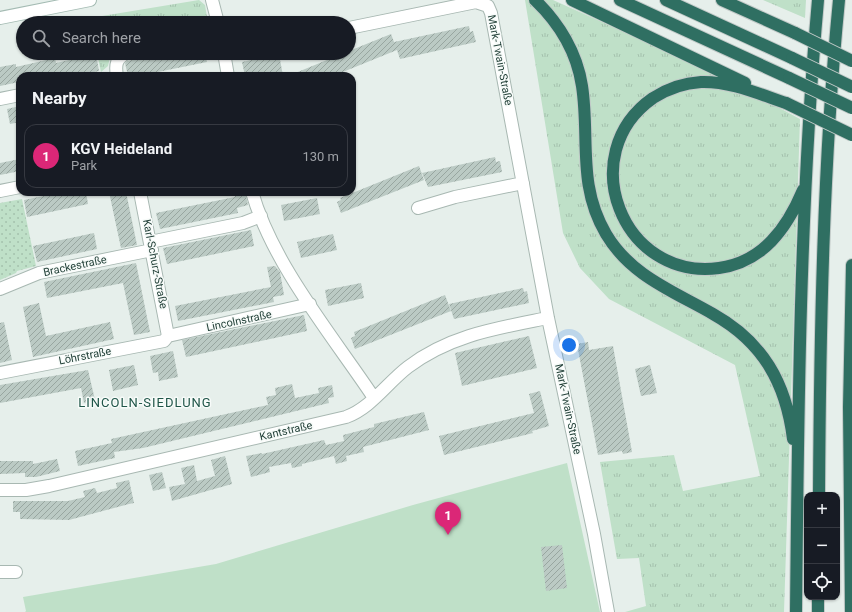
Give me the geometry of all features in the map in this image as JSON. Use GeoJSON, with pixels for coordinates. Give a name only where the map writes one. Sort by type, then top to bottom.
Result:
{"type":"FeatureCollection","features":[{"type":"Feature","properties":{"kind":"highway"},"geometry":{"type":"LineString","coordinates":[[535,0],[553,20],[562,33],[579,72],[583,98],[585,173],[592,205],[602,228],[615,247],[636,270],[664,288],[730,324],[746,337],[764,358],[779,384],[788,412],[797,477]]}},
{"type":"Feature","properties":{"kind":"highway"},"geometry":{"type":"LineString","coordinates":[[572,0],[852,135]]}},
{"type":"Feature","properties":{"kind":"highway"},"geometry":{"type":"LineString","coordinates":[[620,0],[852,108]]}},
{"type":"Feature","properties":{"kind":"highway"},"geometry":{"type":"LineString","coordinates":[[666,0],[852,87]]}},
{"type":"Feature","properties":{"kind":"highway"},"geometry":{"type":"LineString","coordinates":[[796,612],[797,477],[806,183],[818,0]]}},
{"type":"Feature","properties":{"kind":"highway"},"geometry":{"type":"LineString","coordinates":[[819,492],[820,395],[827,177],[839,0]]}},
{"type":"Feature","properties":{"kind":"highway"},"geometry":{"type":"LineString","coordinates":[[724,1],[852,61]]}},
{"type":"Feature","properties":{"kind":"highway"},"geometry":{"type":"LineString","coordinates":[[786,103],[715,82],[686,84],[659,95],[636,113],[620,138],[613,166],[615,196],[625,223],[634,235],[650,250],[668,261],[682,266],[712,269],[740,263],[765,248],[776,238],[794,212],[806,183]]}},
{"type":"Feature","properties":{"kind":"highway"},"geometry":{"type":"LineString","coordinates":[[851,612],[849,407],[852,265]]}},
{"type":"Feature","properties":{"kind":"highway"},"geometry":{"type":"LineString","coordinates":[[818,600],[818,612]]}},
{"type":"Feature","properties":{"kind":"street"},"geometry":{"type":"LineString","coordinates":[[0,18],[90,0]]}},
{"type":"Feature","properties":{"kind":"street"},"geometry":{"type":"LineString","coordinates":[[212,0],[216,16]]}},
{"type":"Feature","properties":{"kind":"street","name":"Mark-Twain-Straße"},"geometry":{"type":"LineString","coordinates":[[356,27],[476,2],[488,6],[491,13],[548,318],[594,534],[608,612]]}},
{"type":"Feature","properties":{"kind":"street"},"geometry":{"type":"LineString","coordinates":[[115,72],[115,65],[118,60]]}},
{"type":"Feature","properties":{"kind":"street"},"geometry":{"type":"LineString","coordinates":[[226,60],[227,72]]}},
{"type":"Feature","properties":{"kind":"street"},"geometry":{"type":"LineString","coordinates":[[0,99],[16,96]]}},
{"type":"Feature","properties":{"kind":"street"},"geometry":{"type":"LineString","coordinates":[[418,208],[455,197],[523,183]]}},
{"type":"Feature","properties":{"kind":"street"},"geometry":{"type":"LineString","coordinates":[[0,191],[16,188]]}},
{"type":"Feature","properties":{"kind":"street","name":"Karl-Schurz-Straße"},"geometry":{"type":"LineString","coordinates":[[141,196],[168,336]]}},
{"type":"Feature","properties":{"kind":"street"},"geometry":{"type":"LineString","coordinates":[[254,196],[261,216],[285,265],[374,398]]}},
{"type":"Feature","properties":{"kind":"street"},"geometry":{"type":"LineString","coordinates":[[151,246],[243,223],[261,216]]}},
{"type":"Feature","properties":{"kind":"street","name":"Brackestraße"},"geometry":{"type":"LineString","coordinates":[[0,288],[39,273],[151,246]]}},
{"type":"Feature","properties":{"kind":"street","name":"Lincolnstraße"},"geometry":{"type":"LineString","coordinates":[[168,336],[310,304]]}},
{"type":"Feature","properties":{"kind":"street","name":"Kantstraße"},"geometry":{"type":"LineString","coordinates":[[0,490],[26,490],[49,486],[346,417],[357,412],[408,367],[452,341],[480,332],[548,318]]}},
{"type":"Feature","properties":{"kind":"street","name":"Löhrstraße"},"geometry":{"type":"LineString","coordinates":[[0,373],[164,341],[168,336]]}},
{"type":"Feature","properties":{"kind":"street"},"geometry":{"type":"LineString","coordinates":[[0,572],[16,572]]}},
{"type":"Feature","properties":{"kind":"green space"},"geometry":{"type":"Polygon","coordinates":[[[199,0],[205,5],[207,16],[102,16],[199,0]]]}},
{"type":"Feature","properties":{"kind":"green space"},"geometry":{"type":"Polygon","coordinates":[[[525,0],[553,0],[707,69],[800,119],[784,612],[625,612],[646,606],[639,558],[617,559],[600,462],[674,455],[683,491],[760,476],[735,365],[609,299],[580,268],[563,233],[525,0]]]}},
{"type":"Feature","properties":{"kind":"green space"},"geometry":{"type":"Polygon","coordinates":[[[763,0],[806,0],[805,18],[763,0]]]}},
{"type":"Feature","properties":{"kind":"green space"},"geometry":{"type":"Polygon","coordinates":[[[98,60],[109,60],[108,66],[101,72],[98,60]]]}},
{"type":"Feature","properties":{"kind":"green space"},"geometry":{"type":"Polygon","coordinates":[[[22,199],[36,266],[17,271],[16,273],[0,280],[0,203],[22,199]]]}},
{"type":"Feature","properties":{"kind":"green space"},"geometry":{"type":"Polygon","coordinates":[[[567,463],[600,612],[25,612],[23,597],[216,564],[413,505],[567,463]]]}},
{"type":"Feature","properties":{"kind":"building"},"geometry":{"type":"Polygon","coordinates":[[[469,26],[470,32],[473,31],[476,42],[400,59],[397,50],[343,72],[298,72],[327,60],[356,60],[356,48],[391,34],[394,42],[469,26]]]}},
{"type":"Feature","properties":{"kind":"building"},"geometry":{"type":"Polygon","coordinates":[[[46,60],[55,60],[56,63],[69,60],[97,60],[99,71],[16,72],[16,83],[0,86],[0,67],[16,64],[16,67],[46,60]]]}},
{"type":"Feature","properties":{"kind":"building"},"geometry":{"type":"Polygon","coordinates":[[[207,60],[207,62],[158,72],[127,72],[125,63],[127,61],[207,60]]]}},
{"type":"Feature","properties":{"kind":"building"},"geometry":{"type":"Polygon","coordinates":[[[251,60],[280,60],[282,72],[244,72],[242,62],[251,60]]]}},
{"type":"Feature","properties":{"kind":"building"},"geometry":{"type":"Polygon","coordinates":[[[16,107],[16,123],[10,124],[7,109],[16,107]]]}},
{"type":"Feature","properties":{"kind":"building"},"geometry":{"type":"Polygon","coordinates":[[[495,157],[496,162],[500,161],[502,172],[428,187],[422,173],[495,157]]]}},
{"type":"Feature","properties":{"kind":"building"},"geometry":{"type":"Polygon","coordinates":[[[16,160],[16,172],[0,175],[0,163],[16,160]]]}},
{"type":"Feature","properties":{"kind":"building"},"geometry":{"type":"Polygon","coordinates":[[[419,166],[424,180],[341,213],[337,202],[341,200],[340,198],[345,196],[356,196],[356,192],[419,166]]]}},
{"type":"Feature","properties":{"kind":"building"},"geometry":{"type":"Polygon","coordinates":[[[44,196],[87,196],[88,204],[27,217],[24,200],[44,196]]]}},
{"type":"Feature","properties":{"kind":"building"},"geometry":{"type":"Polygon","coordinates":[[[110,196],[127,196],[137,245],[121,248],[110,196]]]}},
{"type":"Feature","properties":{"kind":"building"},"geometry":{"type":"Polygon","coordinates":[[[246,196],[248,205],[237,208],[238,213],[160,229],[156,213],[246,196]]]}},
{"type":"Feature","properties":{"kind":"building"},"geometry":{"type":"Polygon","coordinates":[[[317,198],[320,214],[284,221],[281,205],[317,198]]]}},
{"type":"Feature","properties":{"kind":"building"},"geometry":{"type":"Polygon","coordinates":[[[251,230],[254,246],[167,264],[163,248],[251,230]]]}},
{"type":"Feature","properties":{"kind":"building"},"geometry":{"type":"Polygon","coordinates":[[[94,233],[97,249],[37,262],[33,246],[94,233]]]}},
{"type":"Feature","properties":{"kind":"building"},"geometry":{"type":"Polygon","coordinates":[[[333,234],[337,250],[301,258],[297,242],[333,234]]]}},
{"type":"Feature","properties":{"kind":"building"},"geometry":{"type":"Polygon","coordinates":[[[136,263],[150,332],[134,335],[123,283],[47,298],[44,282],[136,263]]]}},
{"type":"Feature","properties":{"kind":"building"},"geometry":{"type":"Polygon","coordinates":[[[275,266],[280,272],[284,295],[273,297],[274,302],[178,321],[175,306],[271,287],[267,267],[275,266]]]}},
{"type":"Feature","properties":{"kind":"building"},"geometry":{"type":"Polygon","coordinates":[[[361,283],[364,298],[328,306],[325,290],[361,283]]]}},
{"type":"Feature","properties":{"kind":"building"},"geometry":{"type":"Polygon","coordinates":[[[523,288],[524,292],[527,291],[529,303],[454,319],[449,304],[523,288]]]}},
{"type":"Feature","properties":{"kind":"building"},"geometry":{"type":"Polygon","coordinates":[[[445,295],[451,311],[355,349],[351,338],[355,336],[354,332],[445,295]]]}},
{"type":"Feature","properties":{"kind":"building"},"geometry":{"type":"Polygon","coordinates":[[[39,303],[46,336],[110,322],[114,339],[33,357],[23,307],[39,303]]]}},
{"type":"Feature","properties":{"kind":"building"},"geometry":{"type":"Polygon","coordinates":[[[304,315],[307,331],[186,357],[182,340],[304,315]]]}},
{"type":"Feature","properties":{"kind":"building"},"geometry":{"type":"Polygon","coordinates":[[[4,322],[12,360],[0,363],[0,323],[4,322]]]}},
{"type":"Feature","properties":{"kind":"building"},"geometry":{"type":"Polygon","coordinates":[[[529,336],[537,368],[462,386],[455,353],[529,336]]]}},
{"type":"Feature","properties":{"kind":"building"},"geometry":{"type":"Polygon","coordinates":[[[588,342],[589,350],[613,346],[632,452],[623,454],[622,451],[598,455],[577,344],[588,342]]]}},
{"type":"Feature","properties":{"kind":"building"},"geometry":{"type":"Polygon","coordinates":[[[173,351],[178,377],[159,381],[158,372],[153,373],[150,356],[173,351]]]}},
{"type":"Feature","properties":{"kind":"building"},"geometry":{"type":"Polygon","coordinates":[[[134,365],[138,385],[113,391],[109,370],[134,365]]]}},
{"type":"Feature","properties":{"kind":"building"},"geometry":{"type":"Polygon","coordinates":[[[650,365],[657,393],[641,396],[635,369],[650,365]]]}},
{"type":"Feature","properties":{"kind":"building"},"geometry":{"type":"Polygon","coordinates":[[[88,370],[95,400],[84,403],[81,388],[0,403],[0,385],[88,370]]]}},
{"type":"Feature","properties":{"kind":"building"},"geometry":{"type":"Polygon","coordinates":[[[292,384],[295,398],[319,393],[318,388],[332,385],[334,397],[328,398],[329,403],[143,448],[114,452],[115,458],[78,466],[75,451],[112,443],[111,439],[268,405],[266,397],[276,395],[275,388],[292,384]]]}},
{"type":"Feature","properties":{"kind":"building"},"geometry":{"type":"Polygon","coordinates":[[[540,391],[549,426],[532,431],[533,433],[444,455],[439,436],[534,413],[529,394],[540,391]]]}},
{"type":"Feature","properties":{"kind":"building"},"geometry":{"type":"Polygon","coordinates":[[[424,412],[429,430],[363,447],[364,452],[346,456],[347,461],[336,464],[334,456],[292,468],[291,463],[269,467],[270,472],[251,477],[246,456],[262,454],[324,440],[326,445],[344,441],[343,435],[374,427],[374,424],[424,412]]]}},
{"type":"Feature","properties":{"kind":"building"},"geometry":{"type":"Polygon","coordinates":[[[225,456],[232,484],[172,501],[169,487],[185,484],[181,468],[194,465],[197,481],[215,476],[211,460],[225,456]]]}},
{"type":"Feature","properties":{"kind":"building"},"geometry":{"type":"Polygon","coordinates":[[[57,459],[60,471],[36,477],[25,477],[25,473],[0,474],[0,461],[33,461],[33,464],[57,459]]]}},
{"type":"Feature","properties":{"kind":"building"},"geometry":{"type":"Polygon","coordinates":[[[162,472],[166,488],[153,491],[149,475],[162,472]]]}},
{"type":"Feature","properties":{"kind":"building"},"geometry":{"type":"Polygon","coordinates":[[[129,480],[134,503],[69,520],[20,519],[20,512],[13,512],[13,501],[68,501],[85,497],[83,491],[95,488],[97,493],[117,488],[116,483],[129,480]]]}},
{"type":"Feature","properties":{"kind":"building"},"geometry":{"type":"Polygon","coordinates":[[[562,545],[567,588],[546,591],[541,547],[562,545]]]}},
{"type":"Feature","properties":{"kind":"place","name":"KGV Heideland"},"geometry":{"type":"Point","coordinates":[448,535]}},
{"type":"Feature","properties":{"kind":"district","name":"LINCOLN-SIEDLUNG"},"geometry":{"type":"Point","coordinates":[145,402]}}]}
